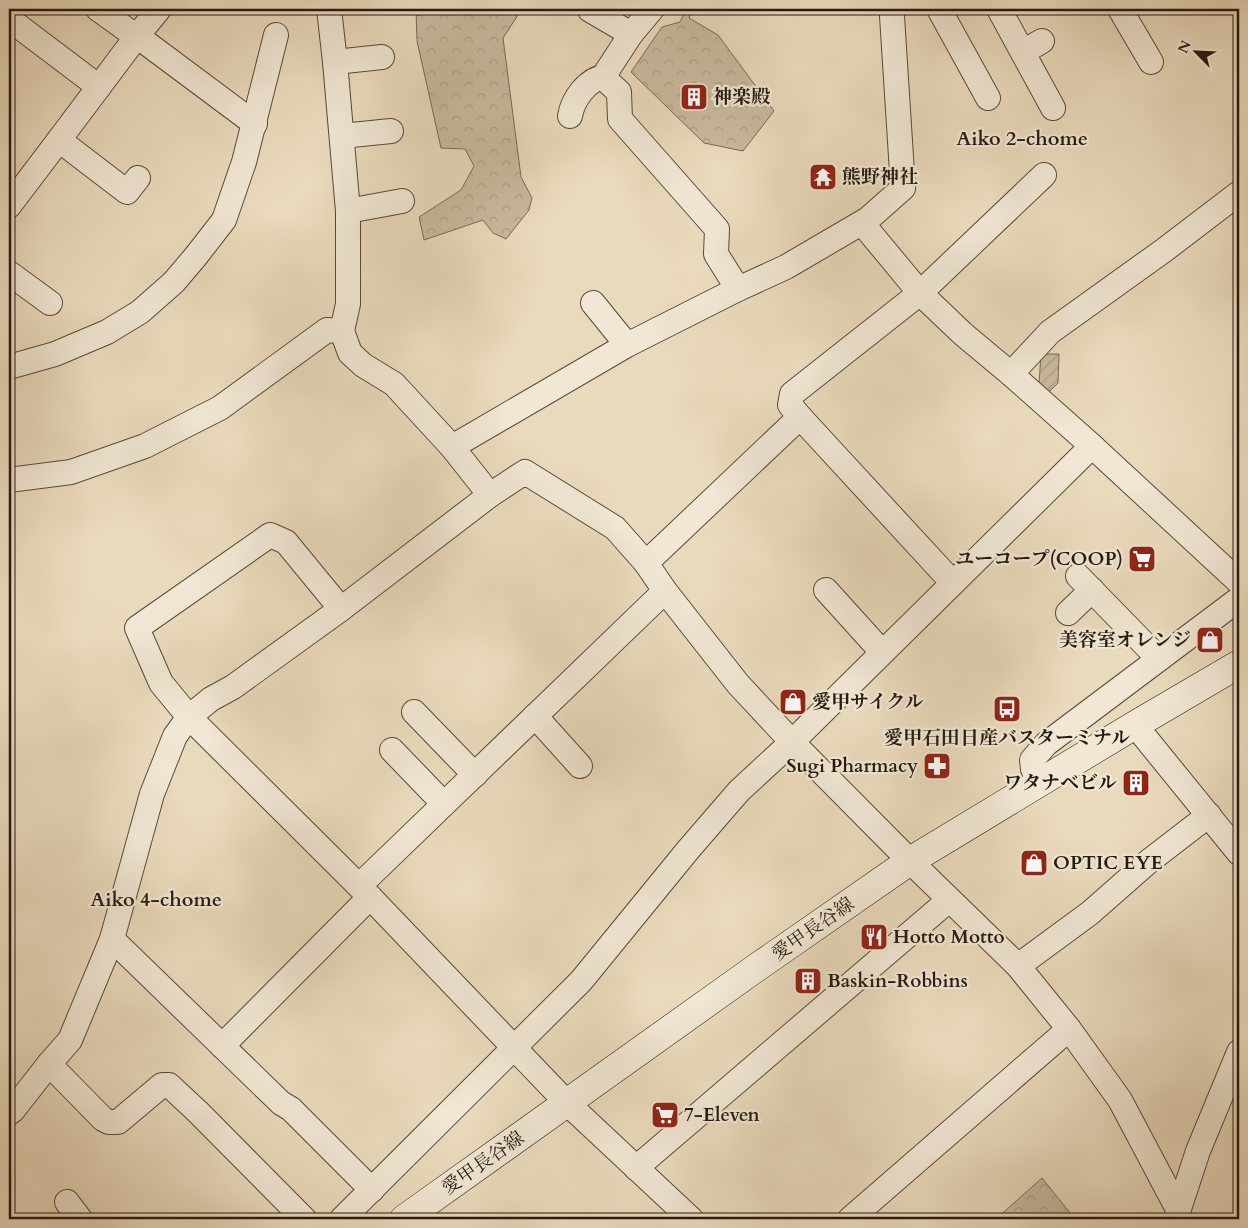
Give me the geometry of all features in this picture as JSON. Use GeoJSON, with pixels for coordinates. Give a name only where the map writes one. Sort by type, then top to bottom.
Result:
{"type":"FeatureCollection","features":[{"type":"Feature","properties":{"kind":"street"},"geometry":{"type":"LineString","coordinates":[[98,9],[255,124]]}},
{"type":"Feature","properties":{"kind":"street"},"geometry":{"type":"LineString","coordinates":[[9,206],[159,9]]}},
{"type":"Feature","properties":{"kind":"street"},"geometry":{"type":"LineString","coordinates":[[329,9],[348,211],[348,304],[342,331],[350,353],[363,366],[394,384],[452,446],[490,495]]}},
{"type":"Feature","properties":{"kind":"street"},"geometry":{"type":"LineString","coordinates":[[570,116],[572,107],[585,87],[597,78],[606,76],[631,34],[652,9]]}},
{"type":"Feature","properties":{"kind":"street"},"geometry":{"type":"LineString","coordinates":[[452,446],[627,345],[786,267],[862,223],[903,188],[893,9]]}},
{"type":"Feature","properties":{"kind":"street"},"geometry":{"type":"LineString","coordinates":[[939,9],[988,98]]}},
{"type":"Feature","properties":{"kind":"street"},"geometry":{"type":"LineString","coordinates":[[1000,9],[1033,46],[1054,108]]}},
{"type":"Feature","properties":{"kind":"street"},"geometry":{"type":"LineString","coordinates":[[1120,9],[1151,62]]}},
{"type":"Feature","properties":{"kind":"street"},"geometry":{"type":"LineString","coordinates":[[590,10],[631,34]]}},
{"type":"Feature","properties":{"kind":"street"},"geometry":{"type":"LineString","coordinates":[[13,22],[99,87]]}},
{"type":"Feature","properties":{"kind":"street"},"geometry":{"type":"LineString","coordinates":[[9,367],[55,354],[107,332],[140,312],[174,282],[196,256],[224,220],[255,124],[276,35]]}},
{"type":"Feature","properties":{"kind":"street"},"geometry":{"type":"LineString","coordinates":[[335,62],[382,57]]}},
{"type":"Feature","properties":{"kind":"street"},"geometry":{"type":"LineString","coordinates":[[606,76],[619,92],[620,119],[718,229],[716,254],[738,289]]}},
{"type":"Feature","properties":{"kind":"street"},"geometry":{"type":"LineString","coordinates":[[342,136],[391,131]]}},
{"type":"Feature","properties":{"kind":"street"},"geometry":{"type":"LineString","coordinates":[[59,140],[128,191]]}},
{"type":"Feature","properties":{"kind":"street"},"geometry":{"type":"LineString","coordinates":[[953,583],[800,417],[790,405],[792,394],[920,293],[1014,215],[1044,175]]}},
{"type":"Feature","properties":{"kind":"street"},"geometry":{"type":"LineString","coordinates":[[1011,374],[1050,332],[1163,251],[1239,193]]}},
{"type":"Feature","properties":{"kind":"street"},"geometry":{"type":"LineString","coordinates":[[348,211],[402,200]]}},
{"type":"Feature","properties":{"kind":"street"},"geometry":{"type":"LineString","coordinates":[[862,223],[920,293],[963,334],[1092,446],[1239,582]]}},
{"type":"Feature","properties":{"kind":"street"},"geometry":{"type":"LineString","coordinates":[[9,273],[50,303]]}},
{"type":"Feature","properties":{"kind":"street"},"geometry":{"type":"LineString","coordinates":[[593,303],[627,345]]}},
{"type":"Feature","properties":{"kind":"street"},"geometry":{"type":"LineString","coordinates":[[9,480],[71,472],[145,446],[220,408],[326,330],[342,331]]}},
{"type":"Feature","properties":{"kind":"street"},"geometry":{"type":"LineString","coordinates":[[646,563],[800,417]]}},
{"type":"Feature","properties":{"kind":"street"},"geometry":{"type":"LineString","coordinates":[[342,1219],[582,981],[688,850],[739,791],[792,742],[1092,446]]}},
{"type":"Feature","properties":{"kind":"street"},"geometry":{"type":"LineString","coordinates":[[9,1113],[70,1040],[112,939],[152,794],[175,736],[189,717],[211,699],[234,687],[341,609],[490,495],[525,472],[615,528],[646,563],[738,684],[792,742],[948,900],[1018,966],[1069,1029],[1120,1100],[1174,1202],[1178,1214]]}},
{"type":"Feature","properties":{"kind":"street"},"geometry":{"type":"LineString","coordinates":[[341,609],[286,542],[270,535],[137,628],[161,683],[189,717],[364,892],[567,1103],[686,1218]]}},
{"type":"Feature","properties":{"kind":"street"},"geometry":{"type":"LineString","coordinates":[[1068,613],[1085,583],[1159,659]]}},
{"type":"Feature","properties":{"kind":"street"},"geometry":{"type":"LineString","coordinates":[[222,1046],[444,804],[665,590]]}},
{"type":"Feature","properties":{"kind":"street"},"geometry":{"type":"LineString","coordinates":[[826,590],[882,652]]}},
{"type":"Feature","properties":{"kind":"street"},"geometry":{"type":"LineString","coordinates":[[1040,782],[1033,769],[1032,760],[1046,744],[1239,599]]}},
{"type":"Feature","properties":{"kind":"street","name":"愛甲長谷線"},"geometry":{"type":"LineString","coordinates":[[404,1219],[910,861],[1239,664]]}},
{"type":"Feature","properties":{"kind":"street"},"geometry":{"type":"LineString","coordinates":[[535,716],[580,766]]}},
{"type":"Feature","properties":{"kind":"street"},"geometry":{"type":"LineString","coordinates":[[421,723],[475,775]]}},
{"type":"Feature","properties":{"kind":"street"},"geometry":{"type":"LineString","coordinates":[[1135,725],[1239,853]]}},
{"type":"Feature","properties":{"kind":"street"},"geometry":{"type":"LineString","coordinates":[[396,758],[444,804]]}},
{"type":"Feature","properties":{"kind":"street"},"geometry":{"type":"LineString","coordinates":[[1018,966],[1090,913],[1148,862],[1209,815]]}},
{"type":"Feature","properties":{"kind":"street"},"geometry":{"type":"LineString","coordinates":[[636,1168],[948,900]]}},
{"type":"Feature","properties":{"kind":"street"},"geometry":{"type":"LineString","coordinates":[[112,939],[281,1103],[291,1109],[372,1190]]}},
{"type":"Feature","properties":{"kind":"street"},"geometry":{"type":"LineString","coordinates":[[850,1219],[1069,1029]]}},
{"type":"Feature","properties":{"kind":"street"},"geometry":{"type":"LineString","coordinates":[[1178,1214],[1198,1150],[1239,1052]]}},
{"type":"Feature","properties":{"kind":"street"},"geometry":{"type":"LineString","coordinates":[[49,1064],[103,1120],[109,1122],[118,1122],[162,1085],[169,1085],[304,1219]]}},
{"type":"Feature","properties":{"kind":"green space"},"geometry":{"type":"Polygon","coordinates":[[[416,9],[522,9],[503,38],[521,177],[532,198],[529,210],[506,239],[493,233],[483,220],[424,240],[419,217],[461,190],[474,166],[465,149],[441,148],[417,41],[416,9]]]}},
{"type":"Feature","properties":{"kind":"green space"},"geometry":{"type":"Polygon","coordinates":[[[686,9],[692,9],[689,18],[718,35],[774,111],[743,151],[704,143],[631,72],[662,27],[680,22],[686,9]]]}},
{"type":"Feature","properties":{"kind":"green space"},"geometry":{"type":"Polygon","coordinates":[[[1041,354],[1059,354],[1058,383],[1050,391],[1046,391],[1039,384],[1041,354]]]}},
{"type":"Feature","properties":{"kind":"green space"},"geometry":{"type":"Polygon","coordinates":[[[1042,1178],[1075,1219],[996,1219],[1042,1178]]]}},
{"type":"Feature","properties":{"kind":"place","name":"神楽殿"},"geometry":{"type":"Point","coordinates":[694,97]}},
{"type":"Feature","properties":{"kind":"place","name":"熊野神社"},"geometry":{"type":"Point","coordinates":[823,177]}},
{"type":"Feature","properties":{"kind":"place","name":"ユーコープ(COOP)"},"geometry":{"type":"Point","coordinates":[1142,559]}},
{"type":"Feature","properties":{"kind":"place","name":"美容室オレンジ"},"geometry":{"type":"Point","coordinates":[1210,640]}},
{"type":"Feature","properties":{"kind":"place","name":"愛甲サイクル"},"geometry":{"type":"Point","coordinates":[793,702]}},
{"type":"Feature","properties":{"kind":"place","name":"愛甲石田日産バスターミナル"},"geometry":{"type":"Point","coordinates":[1007,709]}},
{"type":"Feature","properties":{"kind":"place","name":"Sugi Pharmacy"},"geometry":{"type":"Point","coordinates":[937,766]}},
{"type":"Feature","properties":{"kind":"place","name":"ワタナベビル"},"geometry":{"type":"Point","coordinates":[1136,783]}},
{"type":"Feature","properties":{"kind":"place","name":"OPTIC EYE"},"geometry":{"type":"Point","coordinates":[1034,863]}},
{"type":"Feature","properties":{"kind":"place","name":"Hotto Motto"},"geometry":{"type":"Point","coordinates":[874,937]}},
{"type":"Feature","properties":{"kind":"place","name":"Baskin-Robbins"},"geometry":{"type":"Point","coordinates":[808,981]}},
{"type":"Feature","properties":{"kind":"place","name":"7-Eleven"},"geometry":{"type":"Point","coordinates":[665,1115]}},
{"type":"Feature","properties":{"kind":"district","name":"Aiko 2-chome"},"geometry":{"type":"Point","coordinates":[1022,138]}},
{"type":"Feature","properties":{"kind":"district","name":"Aiko 4-chome"},"geometry":{"type":"Point","coordinates":[156,899]}}]}
